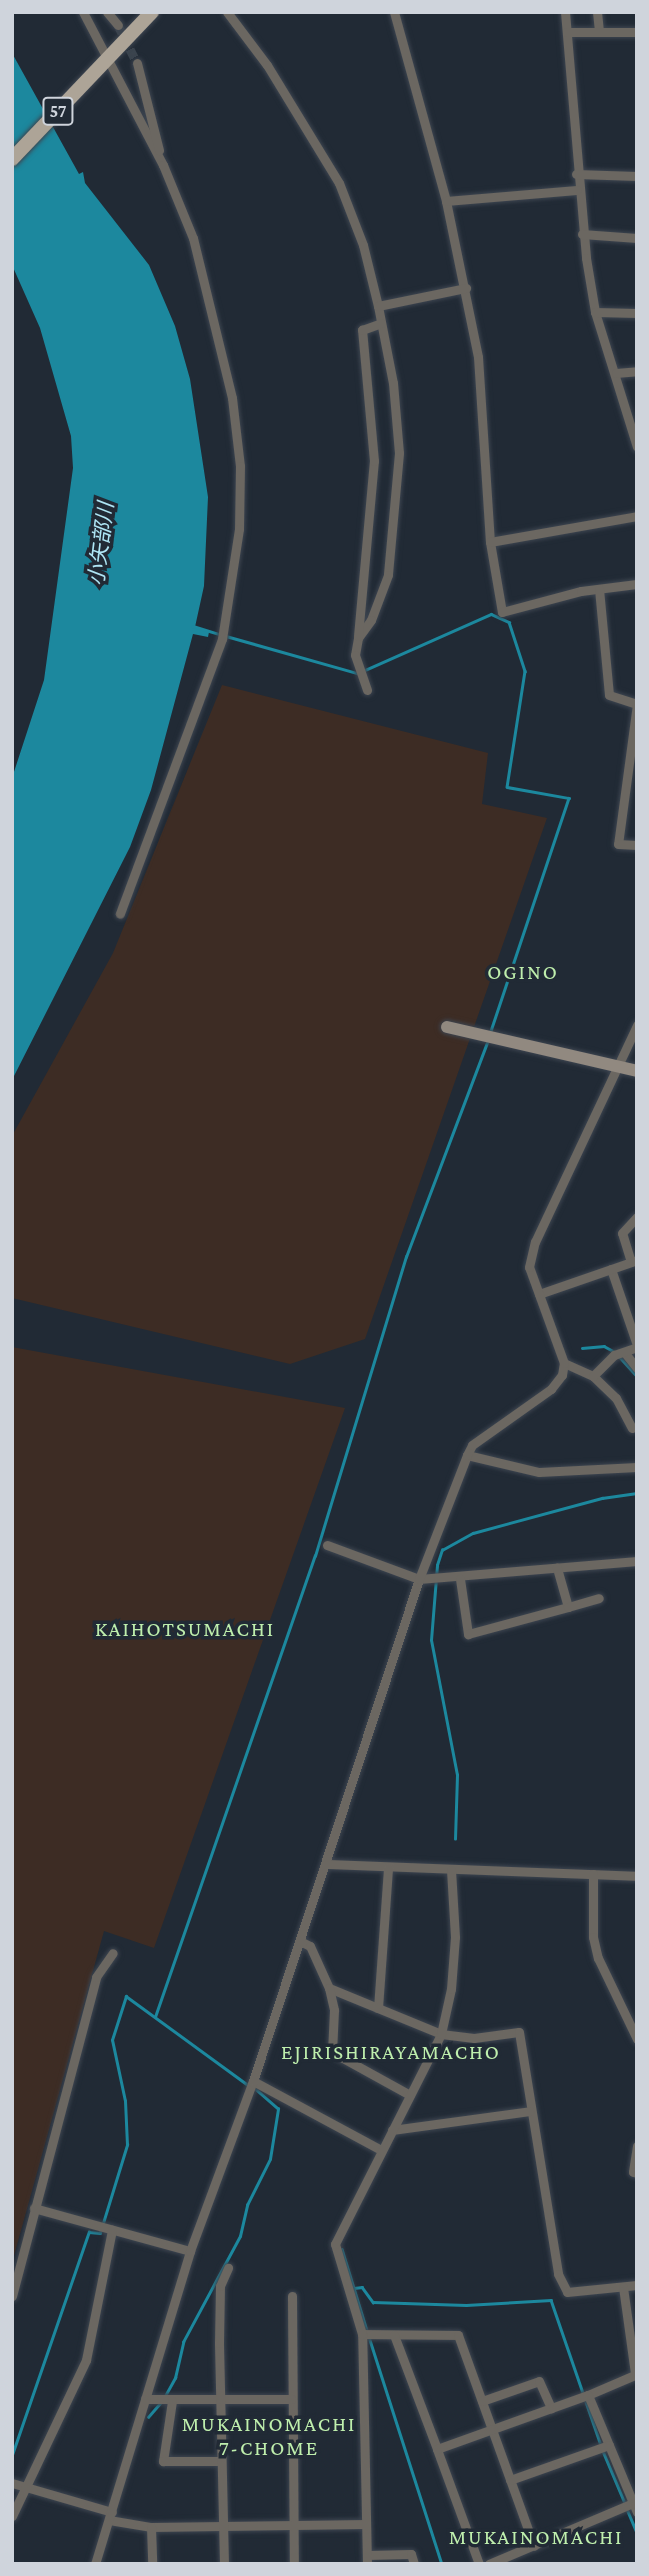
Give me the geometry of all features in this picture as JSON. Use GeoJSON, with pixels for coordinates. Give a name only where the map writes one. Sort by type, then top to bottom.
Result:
{"type":"FeatureCollection","features":[{"type":"Feature","properties":{"kind":"main road","name":"57"},"geometry":{"type":"LineString","coordinates":[[12,159],[152,12]]}},
{"type":"Feature","properties":{"kind":"street"},"geometry":{"type":"LineString","coordinates":[[83,12],[106,61],[163,165],[193,238],[219,335],[240,466],[239,529],[222,639],[120,914]]}},
{"type":"Feature","properties":{"kind":"street"},"geometry":{"type":"LineString","coordinates":[[107,12],[118,25]]}},
{"type":"Feature","properties":{"kind":"street"},"geometry":{"type":"LineString","coordinates":[[227,12],[267,65],[339,183],[363,245],[378,306],[399,453],[387,575],[371,620],[358,638]]}},
{"type":"Feature","properties":{"kind":"street"},"geometry":{"type":"LineString","coordinates":[[394,12],[446,201],[466,288],[478,357],[490,542],[502,612],[598,589],[637,584]]}},
{"type":"Feature","properties":{"kind":"street"},"geometry":{"type":"LineString","coordinates":[[565,12],[582,234],[595,312],[637,447]]}},
{"type":"Feature","properties":{"kind":"street"},"geometry":{"type":"LineString","coordinates":[[597,12],[599,32]]}},
{"type":"Feature","properties":{"kind":"street"},"geometry":{"type":"LineString","coordinates":[[567,32],[637,32]]}},
{"type":"Feature","properties":{"kind":"street"},"geometry":{"type":"LineString","coordinates":[[137,63],[163,165]]}},
{"type":"Feature","properties":{"kind":"street"},"geometry":{"type":"LineString","coordinates":[[576,174],[637,176]]}},
{"type":"Feature","properties":{"kind":"street"},"geometry":{"type":"LineString","coordinates":[[446,201],[577,190]]}},
{"type":"Feature","properties":{"kind":"street"},"geometry":{"type":"LineString","coordinates":[[582,234],[637,238]]}},
{"type":"Feature","properties":{"kind":"street"},"geometry":{"type":"LineString","coordinates":[[378,306],[466,288]]}},
{"type":"Feature","properties":{"kind":"street"},"geometry":{"type":"LineString","coordinates":[[595,312],[637,313]]}},
{"type":"Feature","properties":{"kind":"street"},"geometry":{"type":"LineString","coordinates":[[367,690],[356,668],[374,461],[362,330],[381,323]]}},
{"type":"Feature","properties":{"kind":"street"},"geometry":{"type":"LineString","coordinates":[[616,373],[637,371]]}},
{"type":"Feature","properties":{"kind":"street"},"geometry":{"type":"LineString","coordinates":[[490,542],[637,516]]}},
{"type":"Feature","properties":{"kind":"street"},"geometry":{"type":"LineString","coordinates":[[598,589],[609,695],[636,704],[632,787],[618,844],[637,845]]}},
{"type":"Feature","properties":{"kind":"street"},"geometry":{"type":"LineString","coordinates":[[632,1428],[616,1398],[593,1376],[564,1363],[529,1267],[535,1242],[637,1025]]}},
{"type":"Feature","properties":{"kind":"street"},"geometry":{"type":"LineString","coordinates":[[447,1027],[637,1071]]}},
{"type":"Feature","properties":{"kind":"street"},"geometry":{"type":"LineString","coordinates":[[538,1294],[634,1261],[622,1233],[637,1217]]}},
{"type":"Feature","properties":{"kind":"street"},"geometry":{"type":"LineString","coordinates":[[593,1376],[624,1352],[637,1346],[611,1269]]}},
{"type":"Feature","properties":{"kind":"street"},"geometry":{"type":"LineString","coordinates":[[624,1352],[637,1368]]}},
{"type":"Feature","properties":{"kind":"street"},"geometry":{"type":"LineString","coordinates":[[95,2564],[190,2251],[254,2081],[419,1579],[467,1455],[481,1437],[551,1390],[564,1363]]}},
{"type":"Feature","properties":{"kind":"street"},"geometry":{"type":"LineString","coordinates":[[467,1455],[539,1472],[637,1467]]}},
{"type":"Feature","properties":{"kind":"street"},"geometry":{"type":"LineString","coordinates":[[327,1545],[419,1579],[460,1579],[637,1561]]}},
{"type":"Feature","properties":{"kind":"street"},"geometry":{"type":"LineString","coordinates":[[557,1568],[568,1607]]}},
{"type":"Feature","properties":{"kind":"street"},"geometry":{"type":"LineString","coordinates":[[460,1579],[468,1634],[599,1598]]}},
{"type":"Feature","properties":{"kind":"street"},"geometry":{"type":"LineString","coordinates":[[326,1864],[637,1876]]}},
{"type":"Feature","properties":{"kind":"street"},"geometry":{"type":"LineString","coordinates":[[378,2008],[388,1867]]}},
{"type":"Feature","properties":{"kind":"street"},"geometry":{"type":"LineString","coordinates":[[414,2564],[411,2554],[367,2559],[362,2334],[335,2244],[441,2034],[451,1989],[455,1937],[451,1870]]}},
{"type":"Feature","properties":{"kind":"street"},"geometry":{"type":"LineString","coordinates":[[593,1874],[593,1937],[598,1958],[637,2039]]}},
{"type":"Feature","properties":{"kind":"street"},"geometry":{"type":"LineString","coordinates":[[300,1941],[310,1946],[329,1988],[334,2010],[332,2052],[410,2095]]}},
{"type":"Feature","properties":{"kind":"street"},"geometry":{"type":"LineString","coordinates":[[12,2296],[96,1978],[113,1953]]}},
{"type":"Feature","properties":{"kind":"street"},"geometry":{"type":"LineString","coordinates":[[329,1988],[441,2034],[474,2039],[519,2032],[558,2274],[567,2292],[637,2285]]}},
{"type":"Feature","properties":{"kind":"street"},"geometry":{"type":"LineString","coordinates":[[254,2081],[381,2150]]}},
{"type":"Feature","properties":{"kind":"street"},"geometry":{"type":"LineString","coordinates":[[392,2130],[530,2111]]}},
{"type":"Feature","properties":{"kind":"street"},"geometry":{"type":"LineString","coordinates":[[637,2146],[633,2172],[637,2174]]}},
{"type":"Feature","properties":{"kind":"street"},"geometry":{"type":"LineString","coordinates":[[34,2208],[190,2251]]}},
{"type":"Feature","properties":{"kind":"street"},"geometry":{"type":"LineString","coordinates":[[12,2516],[86,2360],[112,2230]]}},
{"type":"Feature","properties":{"kind":"street"},"geometry":{"type":"LineString","coordinates":[[224,2564],[220,2286],[228,2268]]}},
{"type":"Feature","properties":{"kind":"street"},"geometry":{"type":"LineString","coordinates":[[437,2449],[583,2397],[636,2374],[623,2287]]}},
{"type":"Feature","properties":{"kind":"street"},"geometry":{"type":"LineString","coordinates":[[292,2296],[294,2564]]}},
{"type":"Feature","properties":{"kind":"street"},"geometry":{"type":"LineString","coordinates":[[362,2334],[458,2335],[534,2546]]}},
{"type":"Feature","properties":{"kind":"street"},"geometry":{"type":"LineString","coordinates":[[394,2335],[479,2564]]}},
{"type":"Feature","properties":{"kind":"street"},"geometry":{"type":"LineString","coordinates":[[482,2401],[539,2381],[551,2408]]}},
{"type":"Feature","properties":{"kind":"street"},"geometry":{"type":"LineString","coordinates":[[489,2564],[636,2509],[583,2397]]}},
{"type":"Feature","properties":{"kind":"street"},"geometry":{"type":"LineString","coordinates":[[145,2399],[291,2399]]}},
{"type":"Feature","properties":{"kind":"street"},"geometry":{"type":"LineString","coordinates":[[172,2401],[163,2461],[221,2461]]}},
{"type":"Feature","properties":{"kind":"street"},"geometry":{"type":"LineString","coordinates":[[510,2480],[605,2446]]}},
{"type":"Feature","properties":{"kind":"street"},"geometry":{"type":"LineString","coordinates":[[12,2483],[151,2527],[366,2524]]}},
{"type":"Feature","properties":{"kind":"street"},"geometry":{"type":"LineString","coordinates":[[151,2527],[152,2564]]}},
{"type":"Feature","properties":{"kind":"shaded area"},"geometry":{"type":"Polygon","coordinates":[[[222,685],[488,753],[482,804],[547,818],[365,1339],[290,1364],[12,1298],[12,1136],[113,953],[222,685]]]}},
{"type":"Feature","properties":{"kind":"shaded area"},"geometry":{"type":"Polygon","coordinates":[[[12,1347],[345,1408],[154,1948],[104,1931],[12,2263],[12,1347]]]}},
{"type":"Feature","properties":{"kind":"water","name":"小矢部川"},"geometry":{"type":"Polygon","coordinates":[[[12,53],[79,174],[83,172],[85,183],[149,265],[175,326],[190,379],[208,497],[204,586],[195,627],[209,632],[208,637],[193,634],[151,790],[130,847],[12,1080],[12,778],[44,680],[73,468],[71,436],[40,328],[12,265],[12,53]]]}},
{"type":"Feature","properties":{"kind":"waterway"},"geometry":{"type":"LineString","coordinates":[[363,671],[491,614],[509,622],[525,671],[507,787],[569,798],[490,1034]]}},
{"type":"Feature","properties":{"kind":"waterway"},"geometry":{"type":"LineString","coordinates":[[193,626],[220,634]]}},
{"type":"Feature","properties":{"kind":"waterway"},"geometry":{"type":"LineString","coordinates":[[226,636],[357,673]]}},
{"type":"Feature","properties":{"kind":"waterway"},"geometry":{"type":"LineString","coordinates":[[155,2017],[315,1556],[406,1257],[488,1040]]}},
{"type":"Feature","properties":{"kind":"waterway"},"geometry":{"type":"LineString","coordinates":[[582,1348],[604,1346],[613,1351]]}},
{"type":"Feature","properties":{"kind":"waterway"},"geometry":{"type":"LineString","coordinates":[[618,1355],[637,1376]]}},
{"type":"Feature","properties":{"kind":"waterway"},"geometry":{"type":"LineString","coordinates":[[455,1839],[457,1775],[431,1640],[437,1565],[442,1550],[473,1533],[602,1498],[637,1493]]}},
{"type":"Feature","properties":{"kind":"waterway"},"geometry":{"type":"LineString","coordinates":[[103,2223],[127,2145],[125,2101],[112,2040],[126,1996],[248,2085]]}},
{"type":"Feature","properties":{"kind":"waterway"},"geometry":{"type":"LineString","coordinates":[[165,2396],[175,2378],[183,2342],[240,2236],[247,2205],[270,2159],[278,2109],[254,2088]]}},
{"type":"Feature","properties":{"kind":"waterway"},"geometry":{"type":"LineString","coordinates":[[12,2455],[89,2232],[100,2233],[101,2229]]}},
{"type":"Feature","properties":{"kind":"waterway"},"geometry":{"type":"LineString","coordinates":[[342,2249],[367,2331]]}},
{"type":"Feature","properties":{"kind":"waterway"},"geometry":{"type":"LineString","coordinates":[[354,2288],[362,2287],[373,2302],[466,2305],[551,2300],[601,2445]]}},
{"type":"Feature","properties":{"kind":"waterway"},"geometry":{"type":"LineString","coordinates":[[369,2337],[442,2564]]}},
{"type":"Feature","properties":{"kind":"waterway"},"geometry":{"type":"LineString","coordinates":[[148,2417],[162,2401]]}},
{"type":"Feature","properties":{"kind":"waterway"},"geometry":{"type":"LineString","coordinates":[[603,2451],[625,2503]]}},
{"type":"Feature","properties":{"kind":"waterway"},"geometry":{"type":"LineString","coordinates":[[627,2509],[637,2532]]}},
{"type":"Feature","properties":{"kind":"tunnel"},"geometry":{"type":"LineString","coordinates":[[118,25],[137,63]]}},
{"type":"Feature","properties":{"kind":"district","name":"OGINO"},"geometry":{"type":"Point","coordinates":[523,972]}},
{"type":"Feature","properties":{"kind":"district","name":"KAIHOTSUMACHI"},"geometry":{"type":"Point","coordinates":[185,1629]}},
{"type":"Feature","properties":{"kind":"district","name":"EJIRISHIRAYAMACHO"},"geometry":{"type":"Point","coordinates":[391,2052]}},
{"type":"Feature","properties":{"kind":"district","name":"MUKAINOMACHI 7-CHOME"},"geometry":{"type":"Point","coordinates":[269,2436]}},
{"type":"Feature","properties":{"kind":"district","name":"MUKAINOMACHI"},"geometry":{"type":"Point","coordinates":[536,2537]}}]}
